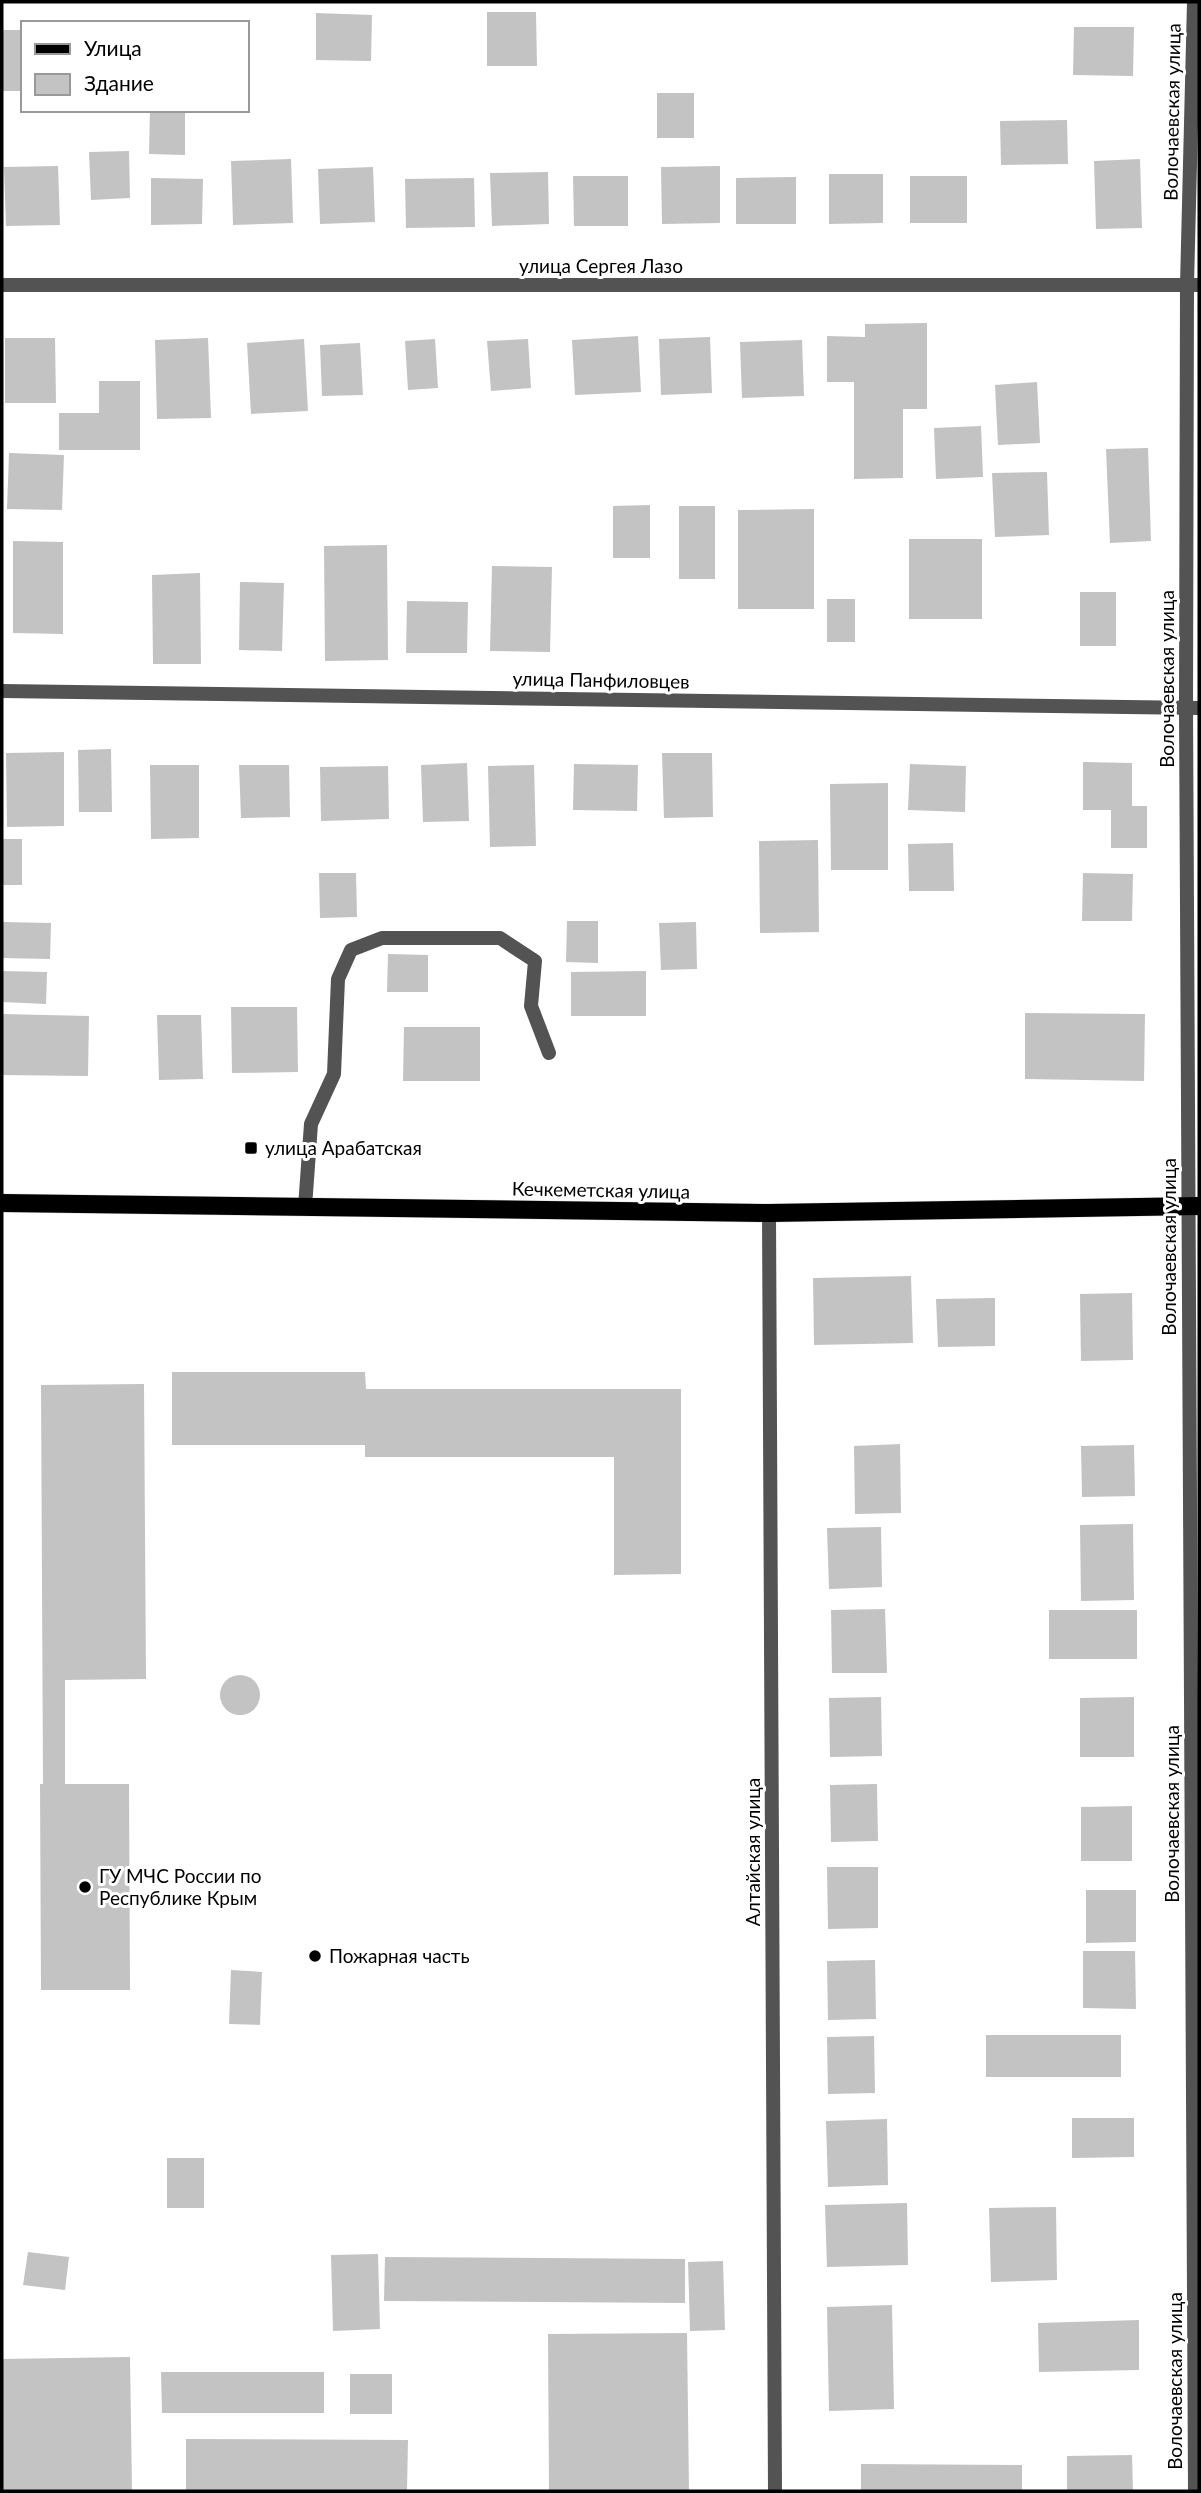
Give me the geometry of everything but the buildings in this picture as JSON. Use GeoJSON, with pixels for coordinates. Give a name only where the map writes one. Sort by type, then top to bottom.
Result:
{"type":"FeatureCollection","features":[{"type":"Feature","properties":{"kind":"main road","name":"Кечкеметская улица"},"geometry":{"type":"LineString","coordinates":[[2,1203],[769,1213],[1194,1206]]}},
{"type":"Feature","properties":{"kind":"street","name":"Волочаевская улица"},"geometry":{"type":"LineString","coordinates":[[1194,2],[1195,2491]]}},
{"type":"Feature","properties":{"kind":"street","name":"улица Сергея Лазо"},"geometry":{"type":"LineString","coordinates":[[2,285],[1193,285]]}},
{"type":"Feature","properties":{"kind":"street","name":"улица Панфиловцев"},"geometry":{"type":"LineString","coordinates":[[2,691],[1193,708]]}},
{"type":"Feature","properties":{"kind":"street"},"geometry":{"type":"LineString","coordinates":[[305,1207],[311,1124],[334,1074],[338,979],[351,950],[382,938],[500,938],[534,961],[531,1006],[549,1053]]}},
{"type":"Feature","properties":{"kind":"street","name":"Алтайская улица"},"geometry":{"type":"LineString","coordinates":[[769,1213],[775,2491]]}},
{"type":"Feature","properties":{"kind":"place","name":"улица Арабатская"},"geometry":{"type":"Point","coordinates":[251,1148]}},
{"type":"Feature","properties":{"kind":"place","name":"ГУ МЧС России по Республике Крым"},"geometry":{"type":"Point","coordinates":[85,1887]}},
{"type":"Feature","properties":{"kind":"place","name":"Пожарная часть"},"geometry":{"type":"Point","coordinates":[315,1956]}}]}
